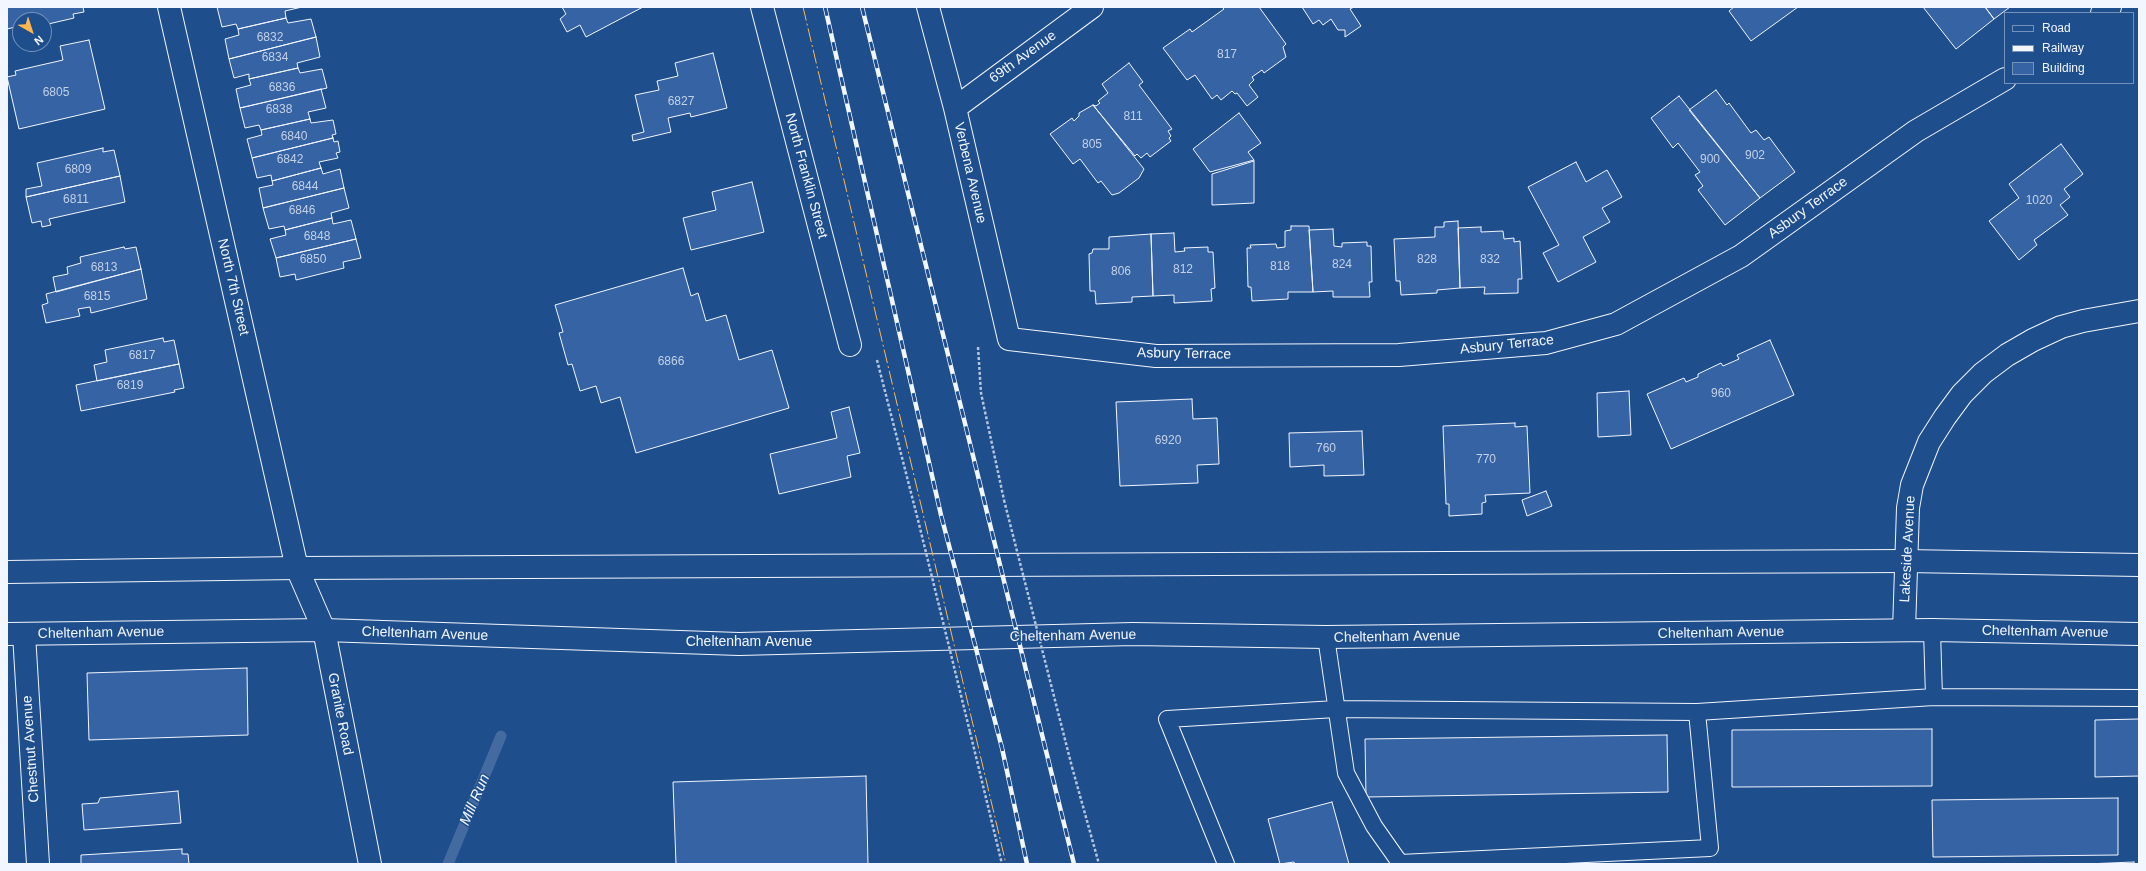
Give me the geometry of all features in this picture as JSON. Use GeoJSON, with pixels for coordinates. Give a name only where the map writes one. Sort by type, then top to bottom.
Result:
{"type":"FeatureCollection","features":[{"type":"Feature","properties":{"kind":"main road","name":"North 7th Street"},"geometry":{"type":"LineString","coordinates":[[169,7],[297,568]]}},
{"type":"Feature","properties":{"kind":"main road","name":"North Franklin Street"},"geometry":{"type":"LineString","coordinates":[[762,7],[850,344]]}},
{"type":"Feature","properties":{"kind":"main road","name":"Verbena Avenue"},"geometry":{"type":"LineString","coordinates":[[928,7],[954,108],[1009,339]]}},
{"type":"Feature","properties":{"kind":"main road","name":"69th Avenue"},"geometry":{"type":"LineString","coordinates":[[954,108],[1092,7]]}},
{"type":"Feature","properties":{"kind":"main road","name":"Asbury Terrace"},"geometry":{"type":"LineString","coordinates":[[1009,339],[1156,356],[1400,355],[1546,343],[1616,324],[1741,256],[1916,130],[2004,80]]}},
{"type":"Feature","properties":{"kind":"main road","name":"Lakeside Avenue"},"geometry":{"type":"LineString","coordinates":[[1904,630],[1906,561],[1912,485],[1929,442],[1962,394],[1983,373],[2007,355],[2033,340],[2061,327],[2083,321],[2139,311]]}},
{"type":"Feature","properties":{"kind":"main road"},"geometry":{"type":"LineString","coordinates":[[7,572],[297,568],[1906,561],[2139,565]]}},
{"type":"Feature","properties":{"kind":"main road","name":"Granite Road"},"geometry":{"type":"LineString","coordinates":[[297,568],[324,630],[370,864]]}},
{"type":"Feature","properties":{"kind":"main road","name":"Cheltenham Avenue"},"geometry":{"type":"LineString","coordinates":[[16,634],[324,630],[739,644],[1133,634],[1326,637],[1904,630],[2139,634]]}},
{"type":"Feature","properties":{"kind":"main road","name":"Chestnut Avenue"},"geometry":{"type":"LineString","coordinates":[[16,634],[38,864]]}},
{"type":"Feature","properties":{"kind":"lane"},"geometry":{"type":"LineString","coordinates":[[1932,630],[1934,697]]}},
{"type":"Feature","properties":{"kind":"lane"},"geometry":{"type":"LineString","coordinates":[[1326,637],[1346,773],[1374,826],[1400,864],[1710,848],[1697,712]]}},
{"type":"Feature","properties":{"kind":"lane"},"geometry":{"type":"LineString","coordinates":[[1226,864],[1167,719],[1336,709],[1697,712],[1934,697],[2139,698]]}},
{"type":"Feature","properties":{"kind":"path"},"geometry":{"type":"LineString","coordinates":[[1009,339],[978,345],[981,393],[1004,500],[1072,767],[1099,864]]}},
{"type":"Feature","properties":{"kind":"path"},"geometry":{"type":"LineString","coordinates":[[875,354],[891,407],[1002,864]]}},
{"type":"Feature","properties":{"kind":"building"},"geometry":{"type":"Polygon","coordinates":[[[7,7],[83,7],[84,12],[73,14],[74,18],[52,23],[52,12],[12,12],[12,28],[7,29],[7,7]]]}},
{"type":"Feature","properties":{"kind":"building"},"geometry":{"type":"Polygon","coordinates":[[[217,7],[302,7],[285,11],[286,18],[238,29],[236,24],[222,27],[217,7]]]}},
{"type":"Feature","properties":{"kind":"building"},"geometry":{"type":"Polygon","coordinates":[[[562,7],[643,7],[586,37],[580,25],[567,32],[560,19],[566,14],[562,7]]]}},
{"type":"Feature","properties":{"kind":"building"},"geometry":{"type":"Polygon","coordinates":[[[1222,7],[1259,7],[1286,44],[1283,47],[1286,57],[1264,73],[1262,70],[1252,77],[1254,80],[1249,85],[1258,97],[1247,106],[1237,93],[1235,94],[1232,91],[1221,100],[1217,95],[1212,99],[1195,75],[1187,80],[1163,48],[1190,29],[1192,32],[1224,9],[1222,7]]]}},
{"type":"Feature","properties":{"kind":"building"},"geometry":{"type":"Polygon","coordinates":[[[1302,7],[1354,7],[1350,9],[1361,26],[1345,37],[1345,30],[1338,30],[1331,19],[1323,25],[1319,20],[1313,24],[1302,7]]]}},
{"type":"Feature","properties":{"kind":"building"},"geometry":{"type":"Polygon","coordinates":[[[1734,7],[1798,7],[1751,41],[1729,11],[1734,7]]]}},
{"type":"Feature","properties":{"kind":"building"},"geometry":{"type":"Polygon","coordinates":[[[1923,7],[1985,7],[1994,19],[1956,49],[1923,7]]]}},
{"type":"Feature","properties":{"kind":"building"},"geometry":{"type":"Polygon","coordinates":[[[1985,7],[2010,7],[1994,19],[1985,7]]]}},
{"type":"Feature","properties":{"kind":"building"},"geometry":{"type":"Polygon","coordinates":[[[286,18],[288,23],[311,19],[316,37],[229,59],[225,39],[239,35],[238,29],[286,18]]]}},
{"type":"Feature","properties":{"kind":"building"},"geometry":{"type":"Polygon","coordinates":[[[316,37],[320,57],[297,63],[298,68],[249,79],[249,74],[234,78],[229,59],[316,37]]]}},
{"type":"Feature","properties":{"kind":"building"},"geometry":{"type":"Polygon","coordinates":[[[89,40],[105,109],[19,129],[7,77],[16,75],[15,71],[63,60],[60,46],[89,40]]]}},
{"type":"Feature","properties":{"kind":"building"},"geometry":{"type":"Polygon","coordinates":[[[713,53],[727,108],[691,117],[690,113],[668,118],[671,132],[633,141],[632,135],[644,132],[635,95],[659,90],[657,81],[678,76],[675,63],[713,53]]]}},
{"type":"Feature","properties":{"kind":"building"},"geometry":{"type":"Polygon","coordinates":[[[1129,63],[1143,82],[1139,85],[1172,129],[1168,131],[1171,136],[1169,138],[1171,141],[1150,157],[1147,153],[1141,158],[1137,154],[1135,156],[1093,105],[1096,106],[1100,103],[1098,101],[1108,93],[1102,84],[1129,63]]]}},
{"type":"Feature","properties":{"kind":"building"},"geometry":{"type":"Polygon","coordinates":[[[298,68],[300,73],[322,69],[327,88],[240,108],[236,89],[251,85],[249,79],[298,68]]]}},
{"type":"Feature","properties":{"kind":"building"},"geometry":{"type":"Polygon","coordinates":[[[321,89],[326,108],[308,112],[310,119],[261,130],[259,125],[245,128],[240,108],[321,89]]]}},
{"type":"Feature","properties":{"kind":"building"},"geometry":{"type":"Polygon","coordinates":[[[1716,90],[1727,105],[1729,103],[1751,133],[1756,130],[1764,140],[1769,137],[1795,172],[1760,198],[1689,110],[1716,90]]]}},
{"type":"Feature","properties":{"kind":"building"},"geometry":{"type":"Polygon","coordinates":[[[1679,96],[1760,198],[1725,225],[1698,190],[1703,186],[1695,175],[1700,172],[1678,143],[1673,148],[1651,118],[1679,96]]]}},
{"type":"Feature","properties":{"kind":"building"},"geometry":{"type":"Polygon","coordinates":[[[1093,105],[1144,169],[1139,178],[1119,193],[1112,195],[1101,181],[1098,183],[1080,159],[1073,164],[1050,134],[1072,118],[1074,121],[1079,116],[1079,113],[1093,105]]]}},
{"type":"Feature","properties":{"kind":"building"},"geometry":{"type":"Polygon","coordinates":[[[1239,113],[1261,143],[1248,152],[1254,160],[1210,172],[1193,149],[1239,113]]]}},
{"type":"Feature","properties":{"kind":"building"},"geometry":{"type":"Polygon","coordinates":[[[310,119],[311,123],[333,120],[336,134],[332,135],[333,138],[252,158],[247,139],[262,135],[261,130],[310,119]]]}},
{"type":"Feature","properties":{"kind":"building"},"geometry":{"type":"Polygon","coordinates":[[[333,138],[334,142],[338,141],[340,152],[336,153],[338,158],[319,162],[321,168],[272,181],[271,175],[257,178],[252,158],[333,138]]]}},
{"type":"Feature","properties":{"kind":"building"},"geometry":{"type":"Polygon","coordinates":[[[2061,144],[2083,174],[2064,189],[2070,197],[2060,205],[2068,215],[2034,240],[2037,245],[2019,260],[1989,221],[2019,198],[2009,184],[2061,144]]]}},
{"type":"Feature","properties":{"kind":"building"},"geometry":{"type":"Polygon","coordinates":[[[103,148],[103,152],[114,150],[120,176],[26,197],[26,189],[42,186],[37,163],[103,148]]]}},
{"type":"Feature","properties":{"kind":"building"},"geometry":{"type":"Polygon","coordinates":[[[1254,161],[1254,203],[1212,205],[1212,174],[1254,161]]]}},
{"type":"Feature","properties":{"kind":"building"},"geometry":{"type":"Polygon","coordinates":[[[1576,162],[1586,182],[1607,170],[1622,197],[1602,208],[1610,222],[1583,237],[1596,262],[1558,282],[1543,253],[1559,245],[1528,187],[1576,162]]]}},
{"type":"Feature","properties":{"kind":"building"},"geometry":{"type":"Polygon","coordinates":[[[321,168],[323,174],[340,169],[344,188],[263,208],[259,188],[273,185],[272,181],[321,168]]]}},
{"type":"Feature","properties":{"kind":"building"},"geometry":{"type":"Polygon","coordinates":[[[120,176],[125,202],[49,219],[51,225],[42,227],[41,221],[32,223],[26,197],[120,176]]]}},
{"type":"Feature","properties":{"kind":"building"},"geometry":{"type":"Polygon","coordinates":[[[752,182],[764,232],[691,250],[683,218],[716,210],[712,192],[752,182]]]}},
{"type":"Feature","properties":{"kind":"building"},"geometry":{"type":"Polygon","coordinates":[[[344,188],[349,208],[331,213],[332,218],[285,230],[284,226],[269,229],[263,208],[344,188]]]}},
{"type":"Feature","properties":{"kind":"building"},"geometry":{"type":"Polygon","coordinates":[[[332,218],[333,224],[351,220],[356,239],[276,258],[270,239],[286,235],[285,230],[332,218]]]}},
{"type":"Feature","properties":{"kind":"building"},"geometry":{"type":"Polygon","coordinates":[[[1458,221],[1460,288],[1437,290],[1437,293],[1401,295],[1400,281],[1396,281],[1394,239],[1435,237],[1435,227],[1444,227],[1444,222],[1458,221]]]}},
{"type":"Feature","properties":{"kind":"building"},"geometry":{"type":"Polygon","coordinates":[[[1291,226],[1309,226],[1313,292],[1288,292],[1288,299],[1252,301],[1251,287],[1248,287],[1247,248],[1251,248],[1250,245],[1276,244],[1277,248],[1285,247],[1285,231],[1291,230],[1291,226]]]}},
{"type":"Feature","properties":{"kind":"building"},"geometry":{"type":"Polygon","coordinates":[[[1481,227],[1481,232],[1503,231],[1504,239],[1514,238],[1514,242],[1520,241],[1522,279],[1518,279],[1518,293],[1484,294],[1485,287],[1460,288],[1458,228],[1481,227]]]}},
{"type":"Feature","properties":{"kind":"building"},"geometry":{"type":"Polygon","coordinates":[[[1333,229],[1334,246],[1342,247],[1342,243],[1367,242],[1367,246],[1371,246],[1372,282],[1369,282],[1370,297],[1333,297],[1333,291],[1313,292],[1309,230],[1333,229]]]}},
{"type":"Feature","properties":{"kind":"building"},"geometry":{"type":"Polygon","coordinates":[[[1174,233],[1175,252],[1185,251],[1184,248],[1208,247],[1208,252],[1213,252],[1215,288],[1211,289],[1212,301],[1174,303],[1174,295],[1153,296],[1151,234],[1174,233]]]}},
{"type":"Feature","properties":{"kind":"building"},"geometry":{"type":"Polygon","coordinates":[[[1151,234],[1153,296],[1132,297],[1132,302],[1096,304],[1095,291],[1090,291],[1089,254],[1092,253],[1093,249],[1109,249],[1109,237],[1151,234]]]}},
{"type":"Feature","properties":{"kind":"building"},"geometry":{"type":"Polygon","coordinates":[[[356,239],[361,258],[343,262],[344,268],[296,280],[295,274],[280,277],[276,258],[356,239]]]}},
{"type":"Feature","properties":{"kind":"building"},"geometry":{"type":"Polygon","coordinates":[[[124,247],[125,249],[136,247],[141,269],[56,292],[53,277],[68,274],[67,267],[81,263],[80,257],[124,247]]]}},
{"type":"Feature","properties":{"kind":"building"},"geometry":{"type":"Polygon","coordinates":[[[683,268],[691,296],[698,293],[706,321],[726,315],[739,360],[772,350],[789,408],[636,453],[620,397],[601,403],[596,386],[580,391],[572,364],[568,365],[559,333],[563,332],[555,305],[683,268]]]}},
{"type":"Feature","properties":{"kind":"building"},"geometry":{"type":"Polygon","coordinates":[[[141,269],[147,299],[91,313],[90,307],[78,309],[80,316],[46,323],[42,305],[48,303],[46,294],[141,269]]]}},
{"type":"Feature","properties":{"kind":"building"},"geometry":{"type":"Polygon","coordinates":[[[163,338],[164,342],[174,340],[179,364],[97,381],[94,365],[107,362],[105,350],[163,338]]]}},
{"type":"Feature","properties":{"kind":"building"},"geometry":{"type":"Polygon","coordinates":[[[1770,340],[1794,395],[1671,449],[1647,394],[1684,378],[1686,382],[1698,377],[1698,374],[1721,363],[1723,366],[1739,359],[1737,355],[1770,340]]]}},
{"type":"Feature","properties":{"kind":"building"},"geometry":{"type":"Polygon","coordinates":[[[179,364],[184,388],[174,390],[175,392],[81,411],[76,385],[179,364]]]}},
{"type":"Feature","properties":{"kind":"building"},"geometry":{"type":"Polygon","coordinates":[[[1629,391],[1631,435],[1598,437],[1597,393],[1629,391]]]}},
{"type":"Feature","properties":{"kind":"building"},"geometry":{"type":"Polygon","coordinates":[[[1192,399],[1193,419],[1217,418],[1219,464],[1197,465],[1198,483],[1120,486],[1116,402],[1192,399]]]}},
{"type":"Feature","properties":{"kind":"building"},"geometry":{"type":"Polygon","coordinates":[[[849,407],[860,453],[847,456],[851,477],[779,494],[770,454],[837,438],[831,412],[849,407]]]}},
{"type":"Feature","properties":{"kind":"building"},"geometry":{"type":"Polygon","coordinates":[[[1515,423],[1515,427],[1527,426],[1530,493],[1485,495],[1486,502],[1482,503],[1482,514],[1449,516],[1449,504],[1446,504],[1443,426],[1515,423]]]}},
{"type":"Feature","properties":{"kind":"building"},"geometry":{"type":"Polygon","coordinates":[[[1362,431],[1364,475],[1324,476],[1324,465],[1290,467],[1289,433],[1362,431]]]}},
{"type":"Feature","properties":{"kind":"building"},"geometry":{"type":"Polygon","coordinates":[[[1546,491],[1552,506],[1527,516],[1522,500],[1546,491]]]}},
{"type":"Feature","properties":{"kind":"building"},"geometry":{"type":"Polygon","coordinates":[[[247,668],[248,735],[89,740],[87,673],[247,668]]]}},
{"type":"Feature","properties":{"kind":"building"},"geometry":{"type":"Polygon","coordinates":[[[2139,719],[2139,776],[2095,777],[2095,720],[2139,719]]]}},
{"type":"Feature","properties":{"kind":"building"},"geometry":{"type":"Polygon","coordinates":[[[1932,729],[1932,786],[1732,787],[1732,730],[1932,729]]]}},
{"type":"Feature","properties":{"kind":"building"},"geometry":{"type":"Polygon","coordinates":[[[1667,735],[1668,792],[1366,797],[1365,739],[1667,735]]]}},
{"type":"Feature","properties":{"kind":"building"},"geometry":{"type":"Polygon","coordinates":[[[866,776],[868,864],[676,864],[673,782],[866,776]]]}},
{"type":"Feature","properties":{"kind":"building"},"geometry":{"type":"Polygon","coordinates":[[[178,791],[181,823],[84,830],[82,804],[98,803],[100,798],[178,791]]]}},
{"type":"Feature","properties":{"kind":"building"},"geometry":{"type":"Polygon","coordinates":[[[2118,798],[2118,855],[1933,857],[1932,800],[2118,798]]]}},
{"type":"Feature","properties":{"kind":"building"},"geometry":{"type":"Polygon","coordinates":[[[1332,802],[1349,864],[1295,864],[1294,862],[1280,864],[1268,819],[1332,802]]]}},
{"type":"Feature","properties":{"kind":"building"},"geometry":{"type":"Polygon","coordinates":[[[182,849],[182,854],[188,854],[189,864],[81,864],[81,855],[182,849]]]}},
{"type":"Feature","properties":{"kind":"building"},"geometry":{"type":"Polygon","coordinates":[[[2134,862],[2134,864],[2086,864],[2134,862]]]}},
{"type":"Feature","properties":{"kind":"waterway","name":"Mill Run"},"geometry":{"type":"LineString","coordinates":[[448,864],[501,736]]}},
{"type":"Feature","properties":{"kind":"railway"},"geometry":{"type":"LineString","coordinates":[[825,7],[941,515],[1002,748],[1027,864]]}},
{"type":"Feature","properties":{"kind":"railway"},"geometry":{"type":"LineString","coordinates":[[862,7],[1074,864]]}},
{"type":"Feature","properties":{"kind":"power"},"geometry":{"type":"LineString","coordinates":[[803,7],[1006,864]]}}]}
